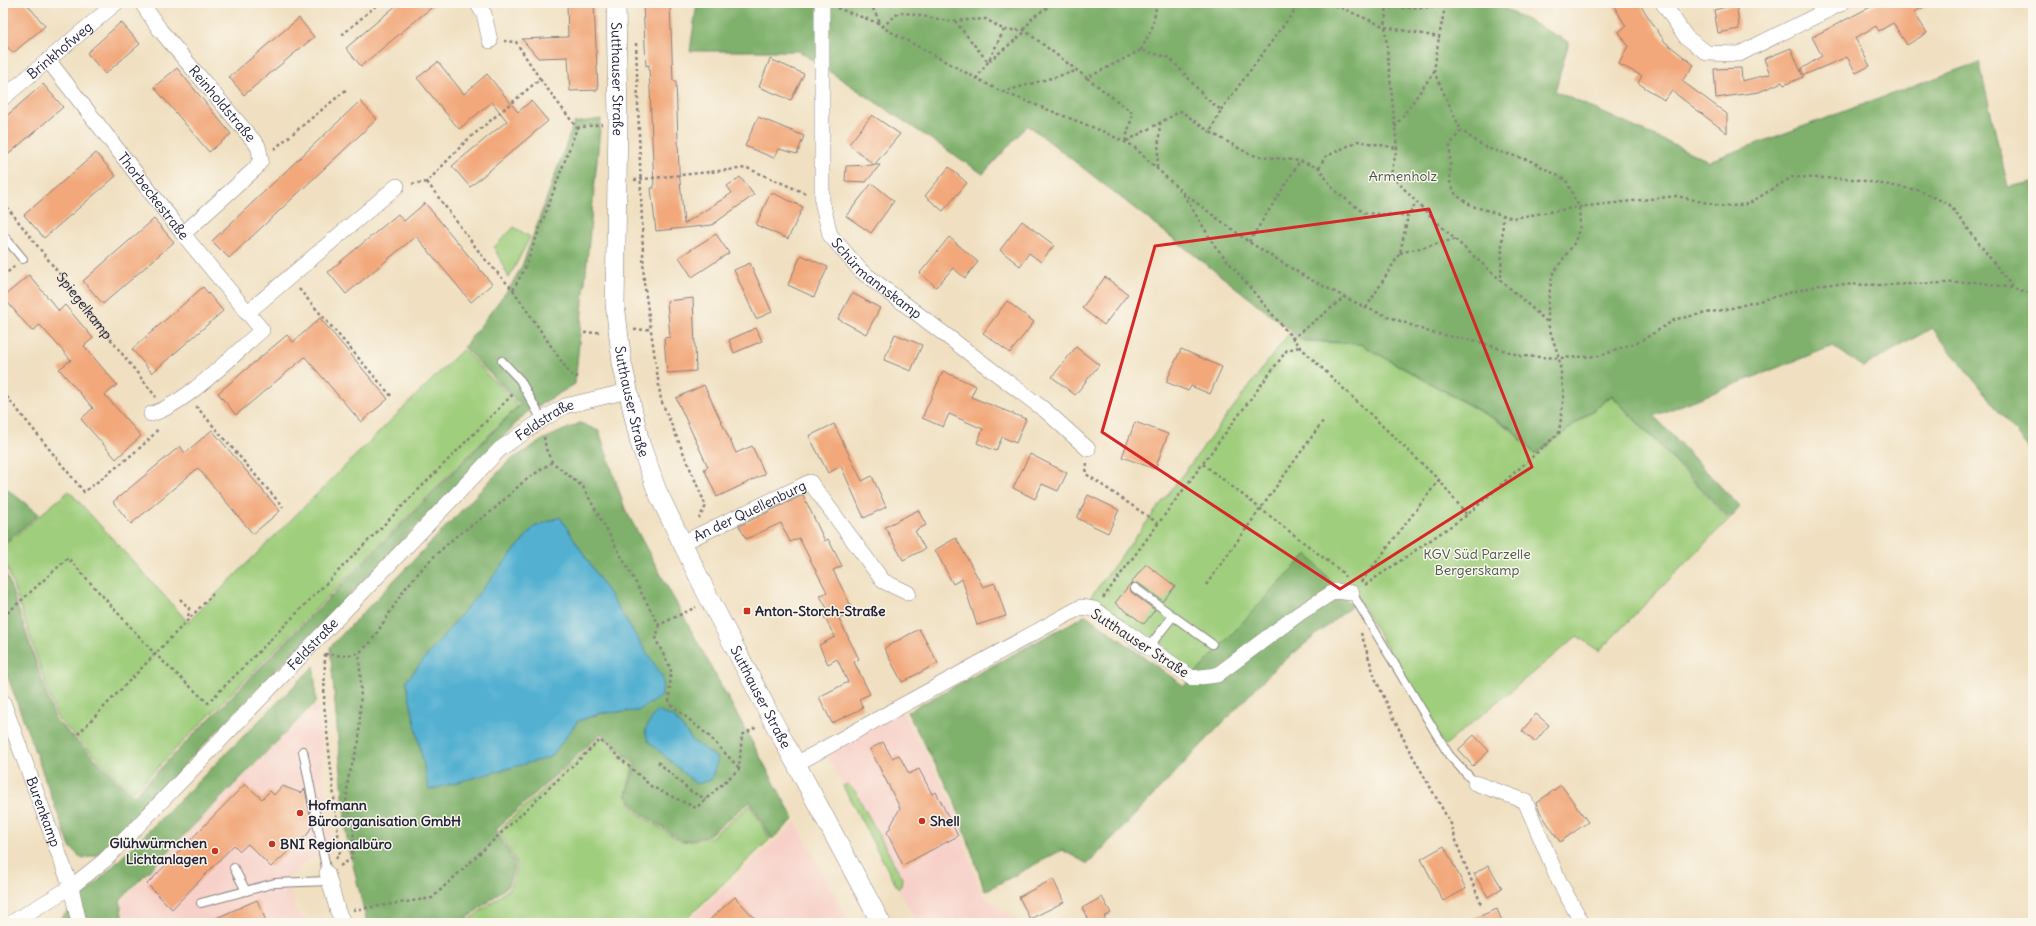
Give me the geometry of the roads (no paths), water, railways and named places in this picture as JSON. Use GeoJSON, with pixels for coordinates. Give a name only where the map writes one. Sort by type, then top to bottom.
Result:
{"type":"FeatureCollection","features":[{"type":"Feature","properties":{"kind":"street","name":"Brinkhofweg"},"geometry":{"type":"LineString","coordinates":[[3,98],[116,3]]}},
{"type":"Feature","properties":{"kind":"street","name":"Reinholdstraße"},"geometry":{"type":"LineString","coordinates":[[142,3],[160,30],[258,146],[261,160],[255,168],[183,234]]}},
{"type":"Feature","properties":{"kind":"street"},"geometry":{"type":"LineString","coordinates":[[477,3],[484,14],[490,41]]}},
{"type":"Feature","properties":{"kind":"street","name":"Sutthauser Straße"},"geometry":{"type":"LineString","coordinates":[[616,3],[618,181],[615,304],[628,391],[640,443],[657,491],[710,600],[881,923]]}},
{"type":"Feature","properties":{"kind":"street"},"geometry":{"type":"LineString","coordinates":[[1663,3],[1686,37],[1707,53],[1739,54],[1842,3]]}},
{"type":"Feature","properties":{"kind":"street","name":"Schürmannskamp"},"geometry":{"type":"LineString","coordinates":[[828,5],[822,201],[830,234],[861,271],[1046,411],[1088,449]]}},
{"type":"Feature","properties":{"kind":"street","name":"Thorbeckestraße"},"geometry":{"type":"LineString","coordinates":[[48,60],[183,234],[262,330],[187,395],[158,412]]}},
{"type":"Feature","properties":{"kind":"street"},"geometry":{"type":"LineString","coordinates":[[248,313],[397,186]]}},
{"type":"Feature","properties":{"kind":"street","name":"Feldstraße"},"geometry":{"type":"LineString","coordinates":[[11,923],[71,887],[104,860],[500,449],[565,406],[628,391]]}},
{"type":"Feature","properties":{"kind":"street","name":"An der Quellenburg"},"geometry":{"type":"LineString","coordinates":[[682,544],[810,482],[883,581],[908,593]]}},
{"type":"Feature","properties":{"kind":"street","name":"Sutthauser Straße"},"geometry":{"type":"LineString","coordinates":[[796,764],[1081,607],[1094,610],[1192,678],[1217,676],[1300,613],[1335,591],[1352,594]]}},
{"type":"Feature","properties":{"kind":"street","name":"Burenkamp"},"geometry":{"type":"LineString","coordinates":[[3,702],[71,887],[79,923]]}},
{"type":"Feature","properties":{"kind":"street"},"geometry":{"type":"LineString","coordinates":[[1475,783],[1525,801],[1559,881],[1582,923]]}},
{"type":"Feature","properties":{"kind":"street"},"geometry":{"type":"LineString","coordinates":[[328,877],[341,918]]}},
{"type":"Feature","properties":{"kind":"lane"},"geometry":{"type":"LineString","coordinates":[[3,235],[23,259]]}},
{"type":"Feature","properties":{"kind":"lane"},"geometry":{"type":"LineString","coordinates":[[502,361],[523,385],[542,420]]}},
{"type":"Feature","properties":{"kind":"lane"},"geometry":{"type":"LineString","coordinates":[[1134,588],[1212,644]]}},
{"type":"Feature","properties":{"kind":"lane"},"geometry":{"type":"LineString","coordinates":[[1352,594],[1449,755],[1475,783]]}},
{"type":"Feature","properties":{"kind":"lane"},"geometry":{"type":"LineString","coordinates":[[1148,648],[1173,616]]}},
{"type":"Feature","properties":{"kind":"lane"},"geometry":{"type":"LineString","coordinates":[[201,902],[275,883],[328,877],[303,751]]}},
{"type":"Feature","properties":{"kind":"lane"},"geometry":{"type":"LineString","coordinates":[[234,868],[246,891]]}},
{"type":"Feature","properties":{"kind":"water"},"geometry":{"type":"Polygon","coordinates":[[[560,517],[663,678],[662,696],[638,711],[602,713],[578,721],[551,757],[429,790],[406,681],[534,527],[560,517]]]}},
{"type":"Feature","properties":{"kind":"water"},"geometry":{"type":"Polygon","coordinates":[[[656,711],[674,717],[693,741],[718,759],[711,780],[696,784],[648,741],[645,730],[656,711]]]}},
{"type":"Feature","properties":{"kind":"place","name":"Anton-Storch-Straße"},"geometry":{"type":"Point","coordinates":[747,611]}},
{"type":"Feature","properties":{"kind":"place","name":"Hofmann Büroorganisation GmbH"},"geometry":{"type":"Point","coordinates":[300,813]}},
{"type":"Feature","properties":{"kind":"place","name":"Shell"},"geometry":{"type":"Point","coordinates":[922,821]}},
{"type":"Feature","properties":{"kind":"place","name":"BNI Regionalbüro"},"geometry":{"type":"Point","coordinates":[272,844]}},
{"type":"Feature","properties":{"kind":"place","name":"Glühwürmchen Lichtanlagen"},"geometry":{"type":"Point","coordinates":[215,851]}},
{"type":"Feature","properties":{"kind":"park label","name":"Armenholz"},"geometry":{"type":"Point","coordinates":[1403,176]}},
{"type":"Feature","properties":{"kind":"park label","name":"KGV Süd Parzelle Bergerskamp"},"geometry":{"type":"Point","coordinates":[1477,562]}}]}
